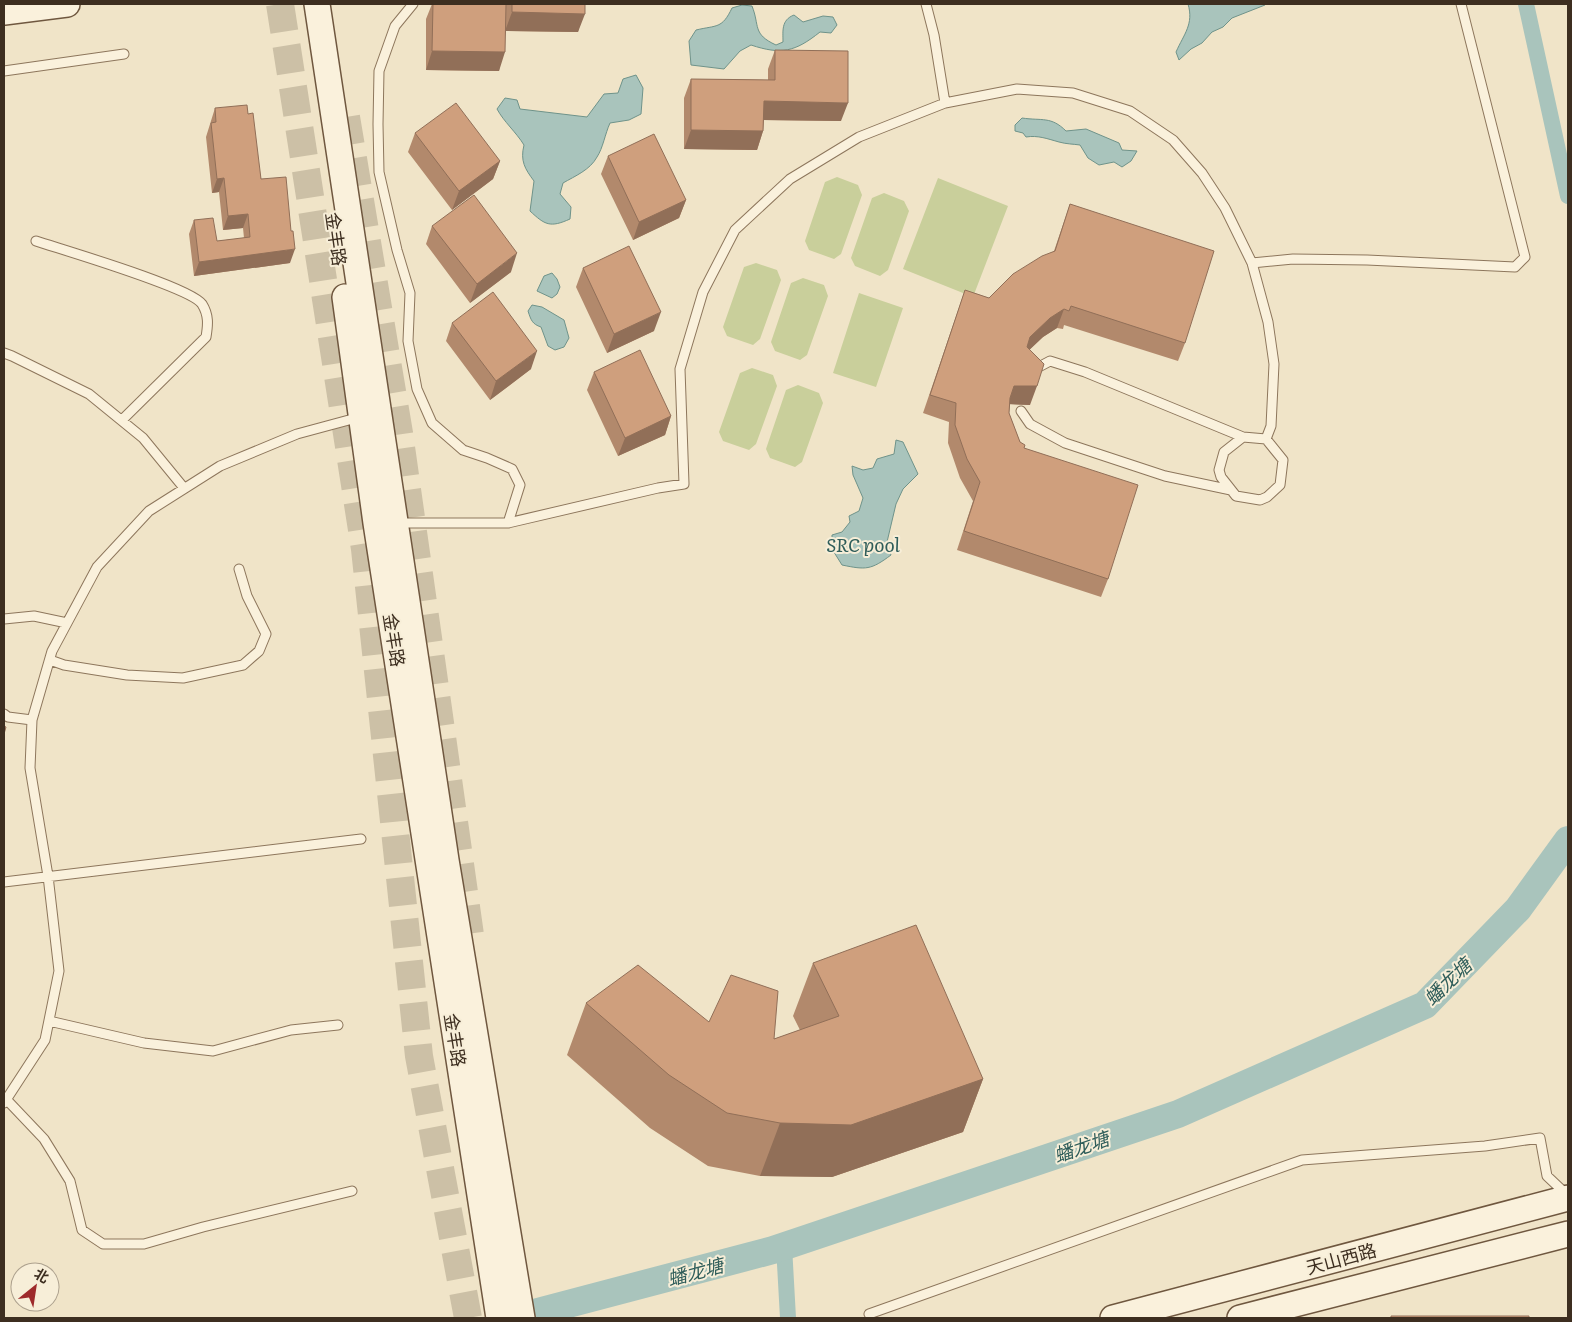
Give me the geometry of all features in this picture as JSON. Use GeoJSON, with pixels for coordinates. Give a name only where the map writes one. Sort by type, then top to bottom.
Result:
{"type":"FeatureCollection","features":[{"type":"Feature","properties":{"kind":"main road"},"geometry":{"type":"LineString","coordinates":[[4,12],[67,4]]}},
{"type":"Feature","properties":{"kind":"main road","name":"金丰路"},"geometry":{"type":"LineString","coordinates":[[305,4],[360,417],[386,523],[503,1275]]}},
{"type":"Feature","properties":{"kind":"main road"},"geometry":{"type":"LineString","coordinates":[[317,4],[386,523]]}},
{"type":"Feature","properties":{"kind":"main road","name":"天山西路"},"geometry":{"type":"LineString","coordinates":[[1113,1318],[1568,1197]]}},
{"type":"Feature","properties":{"kind":"main road","name":"天山西路"},"geometry":{"type":"LineString","coordinates":[[1240,1318],[1568,1234]]}},
{"type":"Feature","properties":{"kind":"main road"},"geometry":{"type":"LineString","coordinates":[[499,1318],[503,1275]]}},
{"type":"Feature","properties":{"kind":"main road"},"geometry":{"type":"LineString","coordinates":[[503,1275],[522,1318]]}},
{"type":"Feature","properties":{"kind":"lane"},"geometry":{"type":"LineString","coordinates":[[413,4],[395,26],[379,71],[378,124],[379,172],[397,250],[410,293],[408,341],[417,389],[432,423],[463,450],[512,469],[520,485],[508,523]]}},
{"type":"Feature","properties":{"kind":"lane"},"geometry":{"type":"LineString","coordinates":[[926,4],[934,35],[945,103]]}},
{"type":"Feature","properties":{"kind":"lane"},"geometry":{"type":"LineString","coordinates":[[1252,264],[1292,258],[1516,267],[1525,257],[1460,4]]}},
{"type":"Feature","properties":{"kind":"lane"},"geometry":{"type":"LineString","coordinates":[[4,71],[124,54]]}},
{"type":"Feature","properties":{"kind":"lane"},"geometry":{"type":"LineString","coordinates":[[386,523],[508,523],[658,488],[684,484],[680,369],[703,292],[735,230],[790,179],[858,137],[945,103],[1017,89],[1073,93],[1130,111],[1173,140],[1202,173],[1225,208],[1252,264],[1268,322],[1274,364],[1271,426],[1266,439]]}},
{"type":"Feature","properties":{"kind":"lane"},"geometry":{"type":"LineString","coordinates":[[36,241],[179,290],[201,303],[209,320],[206,337],[122,420]]}},
{"type":"Feature","properties":{"kind":"lane"},"geometry":{"type":"LineString","coordinates":[[4,354],[12,356],[89,394],[143,438],[184,488]]}},
{"type":"Feature","properties":{"kind":"lane"},"geometry":{"type":"LineString","coordinates":[[1036,369],[1050,361],[1085,372],[1244,437],[1266,439],[1283,460],[1280,485],[1267,497],[1260,500],[1236,496],[1221,477],[1220,470],[1224,452],[1244,437]]}},
{"type":"Feature","properties":{"kind":"lane"},"geometry":{"type":"LineString","coordinates":[[1022,411],[1030,424],[1065,443],[1165,476],[1231,490]]}},
{"type":"Feature","properties":{"kind":"lane"},"geometry":{"type":"LineString","coordinates":[[352,1191],[203,1227],[144,1244],[103,1244],[82,1230],[70,1182],[44,1139],[5,1101],[45,1040],[59,971],[48,876],[30,768],[32,720],[52,651],[98,567],[149,511],[220,466],[288,438],[360,417]]}},
{"type":"Feature","properties":{"kind":"lane"},"geometry":{"type":"LineString","coordinates":[[50,660],[64,665],[126,675],[183,678],[243,665],[259,651],[266,634],[248,596],[239,568]]}},
{"type":"Feature","properties":{"kind":"lane"},"geometry":{"type":"LineString","coordinates":[[4,619],[34,616],[67,623]]}},
{"type":"Feature","properties":{"kind":"lane"},"geometry":{"type":"LineString","coordinates":[[4,714],[8,717],[32,720]]}},
{"type":"Feature","properties":{"kind":"lane"},"geometry":{"type":"LineString","coordinates":[[4,882],[361,839]]}},
{"type":"Feature","properties":{"kind":"lane"},"geometry":{"type":"LineString","coordinates":[[49,1021],[144,1043],[213,1051],[291,1030],[338,1025]]}},
{"type":"Feature","properties":{"kind":"lane"},"geometry":{"type":"LineString","coordinates":[[869,1314],[1302,1160],[1485,1146],[1540,1138],[1547,1176],[1568,1197]]}},
{"type":"Feature","properties":{"kind":"green space"},"geometry":{"type":"Polygon","coordinates":[[[837,177],[858,185],[862,195],[841,254],[834,259],[809,250],[805,241],[825,182],[837,177]]]}},
{"type":"Feature","properties":{"kind":"green space"},"geometry":{"type":"Polygon","coordinates":[[[938,178],[1008,206],[973,297],[903,269],[938,178]]]}},
{"type":"Feature","properties":{"kind":"green space"},"geometry":{"type":"Polygon","coordinates":[[[884,193],[904,201],[909,211],[888,270],[880,276],[855,266],[851,258],[872,198],[884,193]]]}},
{"type":"Feature","properties":{"kind":"green space"},"geometry":{"type":"Polygon","coordinates":[[[756,263],[777,270],[781,280],[760,339],[753,345],[727,336],[723,327],[744,267],[756,263]]]}},
{"type":"Feature","properties":{"kind":"green space"},"geometry":{"type":"Polygon","coordinates":[[[803,278],[824,285],[828,296],[807,355],[800,360],[775,351],[771,342],[791,283],[803,278]]]}},
{"type":"Feature","properties":{"kind":"green space"},"geometry":{"type":"Polygon","coordinates":[[[859,293],[903,308],[876,387],[833,373],[859,293]]]}},
{"type":"Feature","properties":{"kind":"green space"},"geometry":{"type":"Polygon","coordinates":[[[752,368],[773,375],[777,386],[756,444],[749,450],[723,441],[719,432],[740,373],[752,368]]]}},
{"type":"Feature","properties":{"kind":"green space"},"geometry":{"type":"Polygon","coordinates":[[[798,385],[819,393],[823,403],[802,462],[795,467],[770,458],[766,449],[786,390],[798,385]]]}},
{"type":"Feature","properties":{"kind":"water"},"geometry":{"type":"Polygon","coordinates":[[[1188,4],[1265,5],[1232,18],[1179,60],[1176,52],[1189,23],[1190,11],[1188,4]]]}},
{"type":"Feature","properties":{"kind":"water"},"geometry":{"type":"Polygon","coordinates":[[[742,5],[752,6],[760,33],[768,41],[776,45],[783,42],[785,23],[794,15],[803,22],[823,16],[833,17],[837,25],[831,33],[820,32],[803,44],[787,50],[771,50],[751,45],[740,51],[724,69],[691,65],[689,41],[696,30],[722,23],[732,8],[742,5]]]}},
{"type":"Feature","properties":{"kind":"water"},"geometry":{"type":"Polygon","coordinates":[[[636,75],[643,88],[641,114],[629,120],[610,123],[601,149],[594,162],[582,172],[563,183],[560,194],[571,207],[570,219],[557,224],[544,222],[530,211],[534,181],[524,164],[524,145],[497,109],[505,98],[517,100],[520,109],[587,117],[604,94],[618,93],[623,79],[636,75]]]}},
{"type":"Feature","properties":{"kind":"water"},"geometry":{"type":"Polygon","coordinates":[[[1022,118],[1051,121],[1066,131],[1086,129],[1119,143],[1122,150],[1137,151],[1131,161],[1122,167],[1114,162],[1099,165],[1088,158],[1080,145],[1039,137],[1026,137],[1023,133],[1015,131],[1015,125],[1022,118]]]}},
{"type":"Feature","properties":{"kind":"water"},"geometry":{"type":"Polygon","coordinates":[[[552,273],[560,287],[557,294],[552,298],[537,291],[544,276],[552,273]]]}},
{"type":"Feature","properties":{"kind":"water"},"geometry":{"type":"Polygon","coordinates":[[[532,305],[542,307],[564,320],[569,338],[564,347],[555,350],[548,346],[541,327],[534,323],[530,317],[528,311],[532,305]]]}},
{"type":"Feature","properties":{"kind":"water","name":"SRC pool"},"geometry":{"type":"Polygon","coordinates":[[[896,440],[903,442],[918,474],[903,489],[896,504],[887,542],[891,555],[868,568],[842,565],[832,549],[832,535],[842,532],[850,522],[849,516],[859,511],[863,498],[853,475],[852,466],[863,470],[873,468],[877,459],[894,454],[896,440]]]}},
{"type":"Feature","properties":{"kind":"building"},"geometry":{"type":"Polygon","coordinates":[[[433,4],[506,4],[505,52],[432,51],[433,4]]]}},
{"type":"Feature","properties":{"kind":"building"},"geometry":{"type":"Polygon","coordinates":[[[512,4],[585,4],[585,14],[512,12],[512,4]]]}},
{"type":"Feature","properties":{"kind":"building"},"geometry":{"type":"Polygon","coordinates":[[[775,50],[848,51],[848,103],[764,101],[763,131],[691,130],[691,79],[775,80],[775,50]]]}},
{"type":"Feature","properties":{"kind":"building"},"geometry":{"type":"Polygon","coordinates":[[[456,103],[500,161],[459,191],[415,133],[456,103]]]}},
{"type":"Feature","properties":{"kind":"building"},"geometry":{"type":"Polygon","coordinates":[[[247,105],[248,114],[253,113],[261,179],[286,177],[291,231],[293,231],[295,249],[199,262],[194,220],[213,218],[217,241],[250,237],[248,214],[228,216],[224,178],[217,179],[211,123],[216,122],[215,108],[247,105]]]}},
{"type":"Feature","properties":{"kind":"building"},"geometry":{"type":"Polygon","coordinates":[[[654,134],[686,200],[639,222],[608,156],[654,134]]]}},
{"type":"Feature","properties":{"kind":"building"},"geometry":{"type":"Polygon","coordinates":[[[474,195],[517,253],[477,284],[432,226],[474,195]]]}},
{"type":"Feature","properties":{"kind":"building"},"geometry":{"type":"Polygon","coordinates":[[[1070,204],[1214,251],[1185,343],[1071,306],[1069,311],[1064,309],[1050,318],[1030,337],[1027,347],[1044,364],[1037,386],[1014,386],[1010,398],[1009,413],[1020,442],[1025,445],[1024,448],[1138,485],[1108,579],[964,531],[980,482],[967,459],[955,425],[956,403],[930,395],[965,290],[989,298],[1013,274],[1042,256],[1055,251],[1070,204]]]}},
{"type":"Feature","properties":{"kind":"building"},"geometry":{"type":"Polygon","coordinates":[[[629,246],[661,312],[614,334],[583,268],[629,246]]]}},
{"type":"Feature","properties":{"kind":"building"},"geometry":{"type":"Polygon","coordinates":[[[493,292],[537,351],[496,381],[452,323],[493,292]]]}},
{"type":"Feature","properties":{"kind":"building"},"geometry":{"type":"Polygon","coordinates":[[[640,350],[671,416],[625,438],[594,372],[640,350]]]}},
{"type":"Feature","properties":{"kind":"building"},"geometry":{"type":"Polygon","coordinates":[[[916,925],[983,1079],[851,1125],[780,1123],[727,1113],[669,1075],[586,1003],[638,965],[709,1022],[731,975],[778,991],[774,1039],[839,1016],[813,963],[916,925]]]}},
{"type":"Feature","properties":{"kind":"building"},"geometry":{"type":"Polygon","coordinates":[[[1391,1316],[1529,1316],[1529,1318],[1391,1318],[1391,1316]]]}},
{"type":"Feature","properties":{"kind":"waterway"},"geometry":{"type":"LineString","coordinates":[[1526,4],[1568,196]]}},
{"type":"Feature","properties":{"kind":"waterway","name":"蟠龙塘"},"geometry":{"type":"LineString","coordinates":[[515,1318],[773,1250],[1178,1114],[1425,1005],[1518,909],[1568,840]]}},
{"type":"Feature","properties":{"kind":"waterway"},"geometry":{"type":"LineString","coordinates":[[784,1246],[788,1318]]}},
{"type":"Feature","properties":{"kind":"tunnel"},"geometry":{"type":"LineString","coordinates":[[280,4],[365,549],[419,1056],[468,1318]]}},
{"type":"Feature","properties":{"kind":"tunnel"},"geometry":{"type":"LineString","coordinates":[[346,117],[399,433],[470,935]]}}]}
